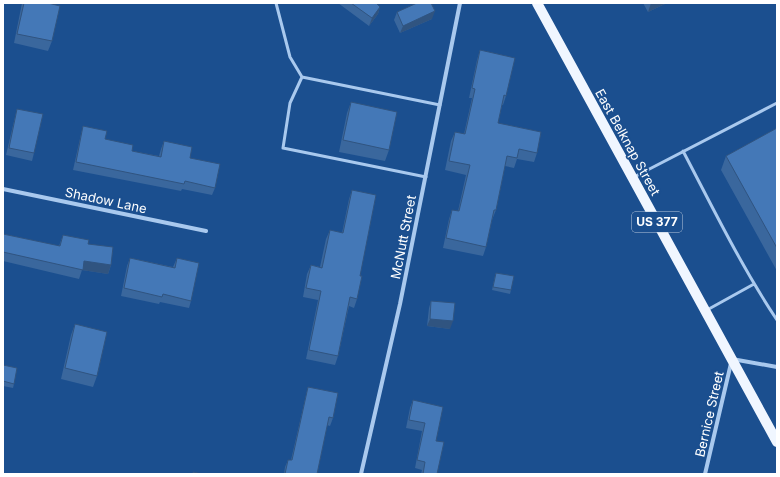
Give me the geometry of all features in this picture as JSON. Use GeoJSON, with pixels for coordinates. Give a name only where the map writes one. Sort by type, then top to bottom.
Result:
{"type":"FeatureCollection","features":[{"type":"Feature","properties":{"kind":"main road","name":"East Belknap Street"},"geometry":{"type":"LineString","coordinates":[[537,3],[777,442]]}},
{"type":"Feature","properties":{"kind":"street","name":"McNutt Street"},"geometry":{"type":"LineString","coordinates":[[361,474],[400,304],[460,3]]}},
{"type":"Feature","properties":{"kind":"street","name":"Shadow Lane"},"geometry":{"type":"LineString","coordinates":[[3,188],[206,231]]}},
{"type":"Feature","properties":{"kind":"street"},"geometry":{"type":"LineString","coordinates":[[732,359],[777,367]]}},
{"type":"Feature","properties":{"kind":"street","name":"Bernice Street"},"geometry":{"type":"LineString","coordinates":[[705,474],[732,359]]}},
{"type":"Feature","properties":{"kind":"lane"},"geometry":{"type":"LineString","coordinates":[[276,3],[290,57],[302,77],[440,105]]}},
{"type":"Feature","properties":{"kind":"lane"},"geometry":{"type":"LineString","coordinates":[[302,77],[290,103],[283,148],[426,177]]}},
{"type":"Feature","properties":{"kind":"lane"},"geometry":{"type":"LineString","coordinates":[[633,177],[777,103]]}},
{"type":"Feature","properties":{"kind":"lane"},"geometry":{"type":"LineString","coordinates":[[683,151],[754,284],[777,320]]}},
{"type":"Feature","properties":{"kind":"lane"},"geometry":{"type":"LineString","coordinates":[[706,311],[754,284]]}},
{"type":"Feature","properties":{"kind":"building"},"geometry":{"type":"Polygon","coordinates":[[[24,3],[48,3],[60,6],[52,41],[17,34],[24,3]]]}},
{"type":"Feature","properties":{"kind":"building"},"geometry":{"type":"Polygon","coordinates":[[[351,3],[376,3],[380,7],[372,18],[351,3]]]}},
{"type":"Feature","properties":{"kind":"building"},"geometry":{"type":"Polygon","coordinates":[[[417,3],[431,3],[435,11],[403,26],[397,12],[417,3]]]}},
{"type":"Feature","properties":{"kind":"building"},"geometry":{"type":"Polygon","coordinates":[[[480,50],[515,58],[506,96],[504,95],[498,123],[541,132],[537,153],[519,149],[517,158],[507,156],[496,210],[494,210],[486,247],[446,238],[452,210],[459,211],[470,165],[449,161],[455,132],[465,134],[475,89],[472,88],[480,50]]]}},
{"type":"Feature","properties":{"kind":"building"},"geometry":{"type":"Polygon","coordinates":[[[351,102],[397,112],[389,150],[343,140],[351,102]]]}},
{"type":"Feature","properties":{"kind":"building"},"geometry":{"type":"Polygon","coordinates":[[[17,109],[43,114],[34,153],[9,148],[17,109]]]}},
{"type":"Feature","properties":{"kind":"building"},"geometry":{"type":"Polygon","coordinates":[[[83,126],[107,131],[105,139],[133,145],[132,151],[161,157],[164,141],[192,147],[190,158],[220,164],[215,188],[185,181],[184,184],[76,162],[83,126]]]}},
{"type":"Feature","properties":{"kind":"building"},"geometry":{"type":"Polygon","coordinates":[[[777,128],[777,248],[726,156],[777,128]]]}},
{"type":"Feature","properties":{"kind":"building"},"geometry":{"type":"Polygon","coordinates":[[[352,190],[376,195],[357,299],[350,297],[338,356],[309,350],[321,291],[306,288],[311,265],[322,268],[330,230],[343,233],[352,190]]]}},
{"type":"Feature","properties":{"kind":"building"},"geometry":{"type":"Polygon","coordinates":[[[3,234],[60,246],[63,235],[89,240],[88,244],[113,247],[111,265],[84,261],[83,270],[3,252],[3,234]]]}},
{"type":"Feature","properties":{"kind":"building"},"geometry":{"type":"Polygon","coordinates":[[[130,258],[175,268],[177,258],[199,263],[191,301],[163,294],[162,297],[124,288],[130,258]]]}},
{"type":"Feature","properties":{"kind":"building"},"geometry":{"type":"Polygon","coordinates":[[[496,273],[514,276],[511,290],[493,287],[496,273]]]}},
{"type":"Feature","properties":{"kind":"building"},"geometry":{"type":"Polygon","coordinates":[[[431,301],[455,303],[453,321],[430,319],[431,301]]]}},
{"type":"Feature","properties":{"kind":"building"},"geometry":{"type":"Polygon","coordinates":[[[75,324],[107,332],[97,376],[65,368],[75,324]]]}},
{"type":"Feature","properties":{"kind":"building"},"geometry":{"type":"Polygon","coordinates":[[[3,365],[17,368],[14,384],[3,381],[3,365]]]}},
{"type":"Feature","properties":{"kind":"building"},"geometry":{"type":"Polygon","coordinates":[[[308,387],[338,393],[333,418],[329,417],[317,474],[285,474],[288,460],[292,460],[308,387]]]}},
{"type":"Feature","properties":{"kind":"building"},"geometry":{"type":"Polygon","coordinates":[[[413,400],[443,407],[436,441],[444,442],[437,474],[423,474],[425,462],[417,460],[425,423],[409,420],[413,400]]]}}]}
